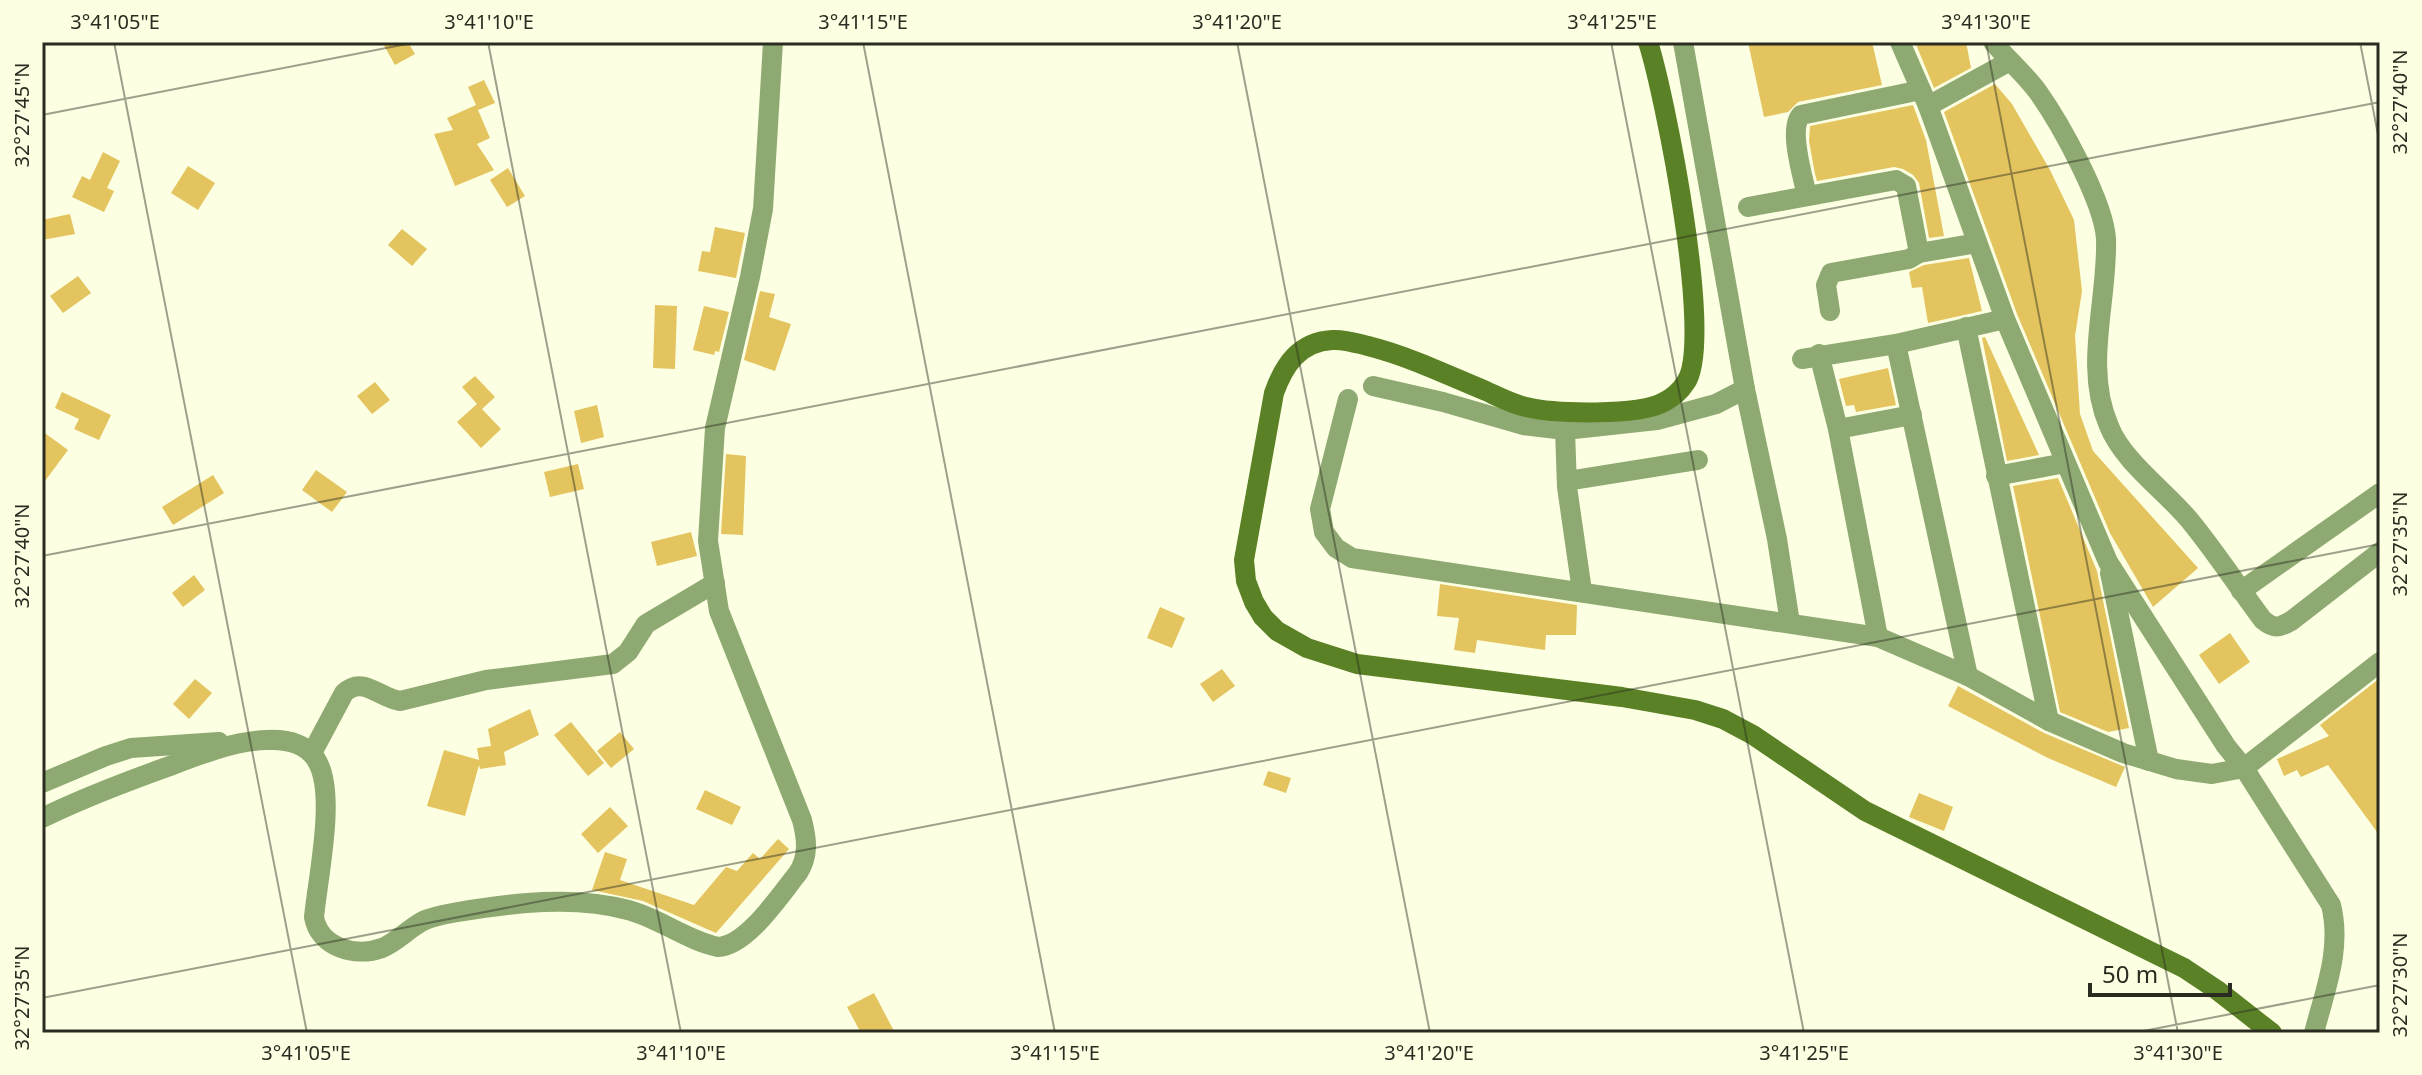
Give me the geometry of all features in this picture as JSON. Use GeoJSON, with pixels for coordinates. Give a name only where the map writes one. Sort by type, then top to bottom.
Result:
{"type":"FeatureCollection","features":[{"type":"Feature","properties":{"kind":"main road"},"geometry":{"type":"LineString","coordinates":[[1648,42],[1665,107],[1695,310],[1694,363],[1686,383],[1665,402],[1656,405],[1601,413],[1569,412],[1524,407],[1388,351],[1343,339],[1314,344],[1296,355],[1282,369],[1274,393],[1244,560],[1246,581],[1254,602],[1277,631],[1307,648],[1357,664],[1596,693],[1695,710],[1723,719],[1753,735],[1865,811],[2184,968],[2272,1033]]}},
{"type":"Feature","properties":{"kind":"street"},"geometry":{"type":"LineString","coordinates":[[42,783],[131,748],[194,742],[287,741],[301,745],[312,753],[323,775],[326,805],[314,917],[318,930],[331,944],[356,951],[373,950],[388,944],[422,922],[440,916],[500,906],[577,902],[629,910],[718,947],[733,944],[749,931],[805,863],[806,841],[794,797],[719,611],[708,541],[715,428],[763,209],[773,42]]}},
{"type":"Feature","properties":{"kind":"street"},"geometry":{"type":"LineString","coordinates":[[1683,42],[1745,389],[1777,539],[1790,623]]}},
{"type":"Feature","properties":{"kind":"street"},"geometry":{"type":"LineString","coordinates":[[1900,42],[1924,98],[2005,319],[2108,562],[2226,746],[2244,768],[2317,880],[2333,915],[2336,952],[2314,1033]]}},
{"type":"Feature","properties":{"kind":"street"},"geometry":{"type":"LineString","coordinates":[[1993,42],[2037,90],[2070,148],[2103,218],[2106,258],[2098,329],[2098,372],[2109,427],[2130,457],[2191,522],[2263,620],[2272,627],[2281,627],[2380,552]]}},
{"type":"Feature","properties":{"kind":"street"},"geometry":{"type":"LineString","coordinates":[[1807,196],[1795,130],[1795,122],[1801,115],[1924,98],[2010,61]]}},
{"type":"Feature","properties":{"kind":"street"},"geometry":{"type":"LineString","coordinates":[[1748,207],[1896,180],[1906,186],[1919,253]]}},
{"type":"Feature","properties":{"kind":"street"},"geometry":{"type":"LineString","coordinates":[[1830,311],[1826,285],[1831,273],[1977,243]]}},
{"type":"Feature","properties":{"kind":"street"},"geometry":{"type":"LineString","coordinates":[[1878,637],[1838,429],[1810,357],[1896,344],[2005,319]]}},
{"type":"Feature","properties":{"kind":"street"},"geometry":{"type":"LineString","coordinates":[[1966,327],[2049,721]]}},
{"type":"Feature","properties":{"kind":"street"},"geometry":{"type":"LineString","coordinates":[[1896,344],[1968,676]]}},
{"type":"Feature","properties":{"kind":"street"},"geometry":{"type":"LineString","coordinates":[[1373,386],[1523,425],[1565,430],[1657,420],[1716,404],[1745,389]]}},
{"type":"Feature","properties":{"kind":"street"},"geometry":{"type":"LineString","coordinates":[[1348,399],[1320,509],[1324,532],[1336,548],[1352,558],[1878,637],[1968,676],[2049,721],[2123,753],[2176,769],[2212,774],[2244,768],[2380,662]]}},
{"type":"Feature","properties":{"kind":"street"},"geometry":{"type":"LineString","coordinates":[[1838,429],[1912,415]]}},
{"type":"Feature","properties":{"kind":"street"},"geometry":{"type":"LineString","coordinates":[[1565,430],[1567,481],[1582,591]]}},
{"type":"Feature","properties":{"kind":"street"},"geometry":{"type":"LineString","coordinates":[[1567,481],[1698,460]]}},
{"type":"Feature","properties":{"kind":"street"},"geometry":{"type":"LineString","coordinates":[[1996,476],[2065,463]]}},
{"type":"Feature","properties":{"kind":"street"},"geometry":{"type":"LineString","coordinates":[[2241,591],[2380,493]]}},
{"type":"Feature","properties":{"kind":"street"},"geometry":{"type":"LineString","coordinates":[[2108,562],[2149,761]]}},
{"type":"Feature","properties":{"kind":"street"},"geometry":{"type":"LineString","coordinates":[[312,753],[344,693],[351,686],[359,685],[400,701],[486,680],[613,664],[628,652],[646,624],[715,583]]}},
{"type":"Feature","properties":{"kind":"street"},"geometry":{"type":"LineString","coordinates":[[42,818],[103,790],[183,761],[253,741]]}},
{"type":"Feature","properties":{"kind":"building"},"geometry":{"type":"Polygon","coordinates":[[[382,42],[408,42],[415,54],[395,65],[382,42]]]}},
{"type":"Feature","properties":{"kind":"building"},"geometry":{"type":"Polygon","coordinates":[[[1748,42],[1872,42],[1882,85],[1798,102],[1788,112],[1764,117],[1748,42]]]}},
{"type":"Feature","properties":{"kind":"building"},"geometry":{"type":"Polygon","coordinates":[[[1915,42],[1966,42],[1971,68],[1934,88],[1915,42]]]}},
{"type":"Feature","properties":{"kind":"building"},"geometry":{"type":"Polygon","coordinates":[[[484,80],[495,103],[478,110],[490,138],[477,144],[494,170],[455,186],[434,134],[453,130],[447,118],[476,105],[468,87],[484,80]]]}},
{"type":"Feature","properties":{"kind":"building"},"geometry":{"type":"Polygon","coordinates":[[[1995,84],[2012,104],[2050,170],[2074,220],[2082,291],[2075,336],[2080,414],[2093,451],[2198,568],[2153,607],[2110,533],[2017,314],[1944,112],[1995,84]]]}},
{"type":"Feature","properties":{"kind":"building"},"geometry":{"type":"Polygon","coordinates":[[[1913,105],[1926,140],[1944,236],[1929,238],[1919,183],[1903,169],[1894,167],[1817,181],[1815,174],[1809,141],[1810,126],[1913,105]]]}},
{"type":"Feature","properties":{"kind":"building"},"geometry":{"type":"Polygon","coordinates":[[[103,152],[120,161],[107,188],[114,191],[104,212],[72,197],[82,176],[90,180],[103,152]]]}},
{"type":"Feature","properties":{"kind":"building"},"geometry":{"type":"Polygon","coordinates":[[[188,166],[215,183],[198,210],[171,193],[188,166]]]}},
{"type":"Feature","properties":{"kind":"building"},"geometry":{"type":"Polygon","coordinates":[[[508,168],[525,196],[507,207],[490,180],[508,168]]]}},
{"type":"Feature","properties":{"kind":"building"},"geometry":{"type":"Polygon","coordinates":[[[70,214],[75,234],[42,240],[42,220],[70,214]]]}},
{"type":"Feature","properties":{"kind":"building"},"geometry":{"type":"Polygon","coordinates":[[[715,227],[745,233],[736,278],[698,271],[702,251],[710,252],[715,227]]]}},
{"type":"Feature","properties":{"kind":"building"},"geometry":{"type":"Polygon","coordinates":[[[402,229],[427,249],[412,266],[388,245],[402,229]]]}},
{"type":"Feature","properties":{"kind":"building"},"geometry":{"type":"Polygon","coordinates":[[[1969,258],[1982,311],[1928,323],[1922,287],[1912,288],[1909,272],[1924,265],[1969,258]]]}},
{"type":"Feature","properties":{"kind":"building"},"geometry":{"type":"Polygon","coordinates":[[[78,276],[91,293],[63,313],[50,296],[78,276]]]}},
{"type":"Feature","properties":{"kind":"building"},"geometry":{"type":"Polygon","coordinates":[[[760,291],[775,294],[769,317],[791,324],[775,371],[744,360],[760,291]]]}},
{"type":"Feature","properties":{"kind":"building"},"geometry":{"type":"Polygon","coordinates":[[[655,305],[677,306],[675,369],[653,368],[655,305]]]}},
{"type":"Feature","properties":{"kind":"building"},"geometry":{"type":"Polygon","coordinates":[[[704,306],[729,312],[719,352],[715,351],[714,355],[693,350],[704,306]]]}},
{"type":"Feature","properties":{"kind":"building"},"geometry":{"type":"Polygon","coordinates":[[[1985,337],[2039,455],[2007,461],[1982,338],[1985,337]]]}},
{"type":"Feature","properties":{"kind":"building"},"geometry":{"type":"Polygon","coordinates":[[[1888,368],[1896,405],[1856,412],[1854,405],[1846,406],[1839,379],[1888,368]]]}},
{"type":"Feature","properties":{"kind":"building"},"geometry":{"type":"Polygon","coordinates":[[[475,376],[495,397],[482,409],[501,429],[481,448],[457,422],[477,404],[462,387],[475,376]]]}},
{"type":"Feature","properties":{"kind":"building"},"geometry":{"type":"Polygon","coordinates":[[[375,382],[390,400],[372,414],[357,396],[375,382]]]}},
{"type":"Feature","properties":{"kind":"building"},"geometry":{"type":"Polygon","coordinates":[[[62,392],[111,415],[99,440],[74,429],[79,419],[55,408],[62,392]]]}},
{"type":"Feature","properties":{"kind":"building"},"geometry":{"type":"Polygon","coordinates":[[[597,405],[604,437],[581,443],[574,411],[597,405]]]}},
{"type":"Feature","properties":{"kind":"building"},"geometry":{"type":"Polygon","coordinates":[[[42,431],[68,450],[42,485],[42,431]]]}},
{"type":"Feature","properties":{"kind":"building"},"geometry":{"type":"Polygon","coordinates":[[[726,454],[746,456],[743,535],[721,534],[726,454]]]}},
{"type":"Feature","properties":{"kind":"building"},"geometry":{"type":"Polygon","coordinates":[[[578,464],[584,489],[550,497],[544,472],[578,464]]]}},
{"type":"Feature","properties":{"kind":"building"},"geometry":{"type":"Polygon","coordinates":[[[316,470],[347,492],[332,512],[302,490],[316,470]]]}},
{"type":"Feature","properties":{"kind":"building"},"geometry":{"type":"Polygon","coordinates":[[[213,475],[224,493],[173,525],[162,507],[213,475]]]}},
{"type":"Feature","properties":{"kind":"building"},"geometry":{"type":"Polygon","coordinates":[[[2058,478],[2097,571],[2129,728],[2108,732],[2060,712],[2013,486],[2058,478]]]}},
{"type":"Feature","properties":{"kind":"building"},"geometry":{"type":"Polygon","coordinates":[[[691,532],[697,556],[657,566],[651,542],[691,532]]]}},
{"type":"Feature","properties":{"kind":"building"},"geometry":{"type":"Polygon","coordinates":[[[194,575],[205,590],[183,607],[172,593],[194,575]]]}},
{"type":"Feature","properties":{"kind":"building"},"geometry":{"type":"Polygon","coordinates":[[[1440,584],[1577,605],[1576,635],[1546,635],[1545,650],[1477,640],[1475,653],[1454,650],[1459,618],[1437,616],[1440,584]]]}},
{"type":"Feature","properties":{"kind":"building"},"geometry":{"type":"Polygon","coordinates":[[[1160,607],[1185,618],[1172,648],[1147,638],[1160,607]]]}},
{"type":"Feature","properties":{"kind":"building"},"geometry":{"type":"Polygon","coordinates":[[[2230,633],[2250,662],[2219,684],[2199,655],[2230,633]]]}},
{"type":"Feature","properties":{"kind":"building"},"geometry":{"type":"Polygon","coordinates":[[[1222,669],[1235,686],[1213,702],[1200,684],[1222,669]]]}},
{"type":"Feature","properties":{"kind":"building"},"geometry":{"type":"Polygon","coordinates":[[[2380,678],[2380,836],[2328,765],[2301,777],[2297,770],[2284,776],[2277,759],[2329,736],[2320,725],[2380,678]]]}},
{"type":"Feature","properties":{"kind":"building"},"geometry":{"type":"Polygon","coordinates":[[[195,679],[212,693],[189,719],[173,704],[195,679]]]}},
{"type":"Feature","properties":{"kind":"building"},"geometry":{"type":"Polygon","coordinates":[[[1958,686],[2044,733],[2125,767],[2116,787],[2048,758],[1948,706],[1958,686]]]}},
{"type":"Feature","properties":{"kind":"building"},"geometry":{"type":"Polygon","coordinates":[[[530,709],[539,735],[504,752],[506,765],[480,769],[479,765],[465,816],[427,806],[444,750],[479,760],[477,748],[491,746],[488,729],[530,709]]]}},
{"type":"Feature","properties":{"kind":"building"},"geometry":{"type":"Polygon","coordinates":[[[571,722],[604,763],[588,776],[554,735],[571,722]]]}},
{"type":"Feature","properties":{"kind":"building"},"geometry":{"type":"Polygon","coordinates":[[[620,732],[634,749],[611,768],[597,751],[620,732]]]}},
{"type":"Feature","properties":{"kind":"building"},"geometry":{"type":"Polygon","coordinates":[[[1268,771],[1291,778],[1286,793],[1263,785],[1268,771]]]}},
{"type":"Feature","properties":{"kind":"building"},"geometry":{"type":"Polygon","coordinates":[[[705,790],[741,807],[732,825],[696,809],[705,790]]]}},
{"type":"Feature","properties":{"kind":"building"},"geometry":{"type":"Polygon","coordinates":[[[1919,793],[1953,807],[1944,831],[1909,817],[1919,793]]]}},
{"type":"Feature","properties":{"kind":"building"},"geometry":{"type":"Polygon","coordinates":[[[610,807],[628,826],[598,853],[581,834],[610,807]]]}},
{"type":"Feature","properties":{"kind":"building"},"geometry":{"type":"Polygon","coordinates":[[[778,839],[789,849],[716,933],[643,901],[592,890],[605,852],[627,859],[620,880],[694,905],[726,867],[737,871],[753,853],[760,859],[778,839]]]}},
{"type":"Feature","properties":{"kind":"building"},"geometry":{"type":"Polygon","coordinates":[[[874,993],[895,1033],[861,1033],[847,1007],[874,993]]]}}]}
